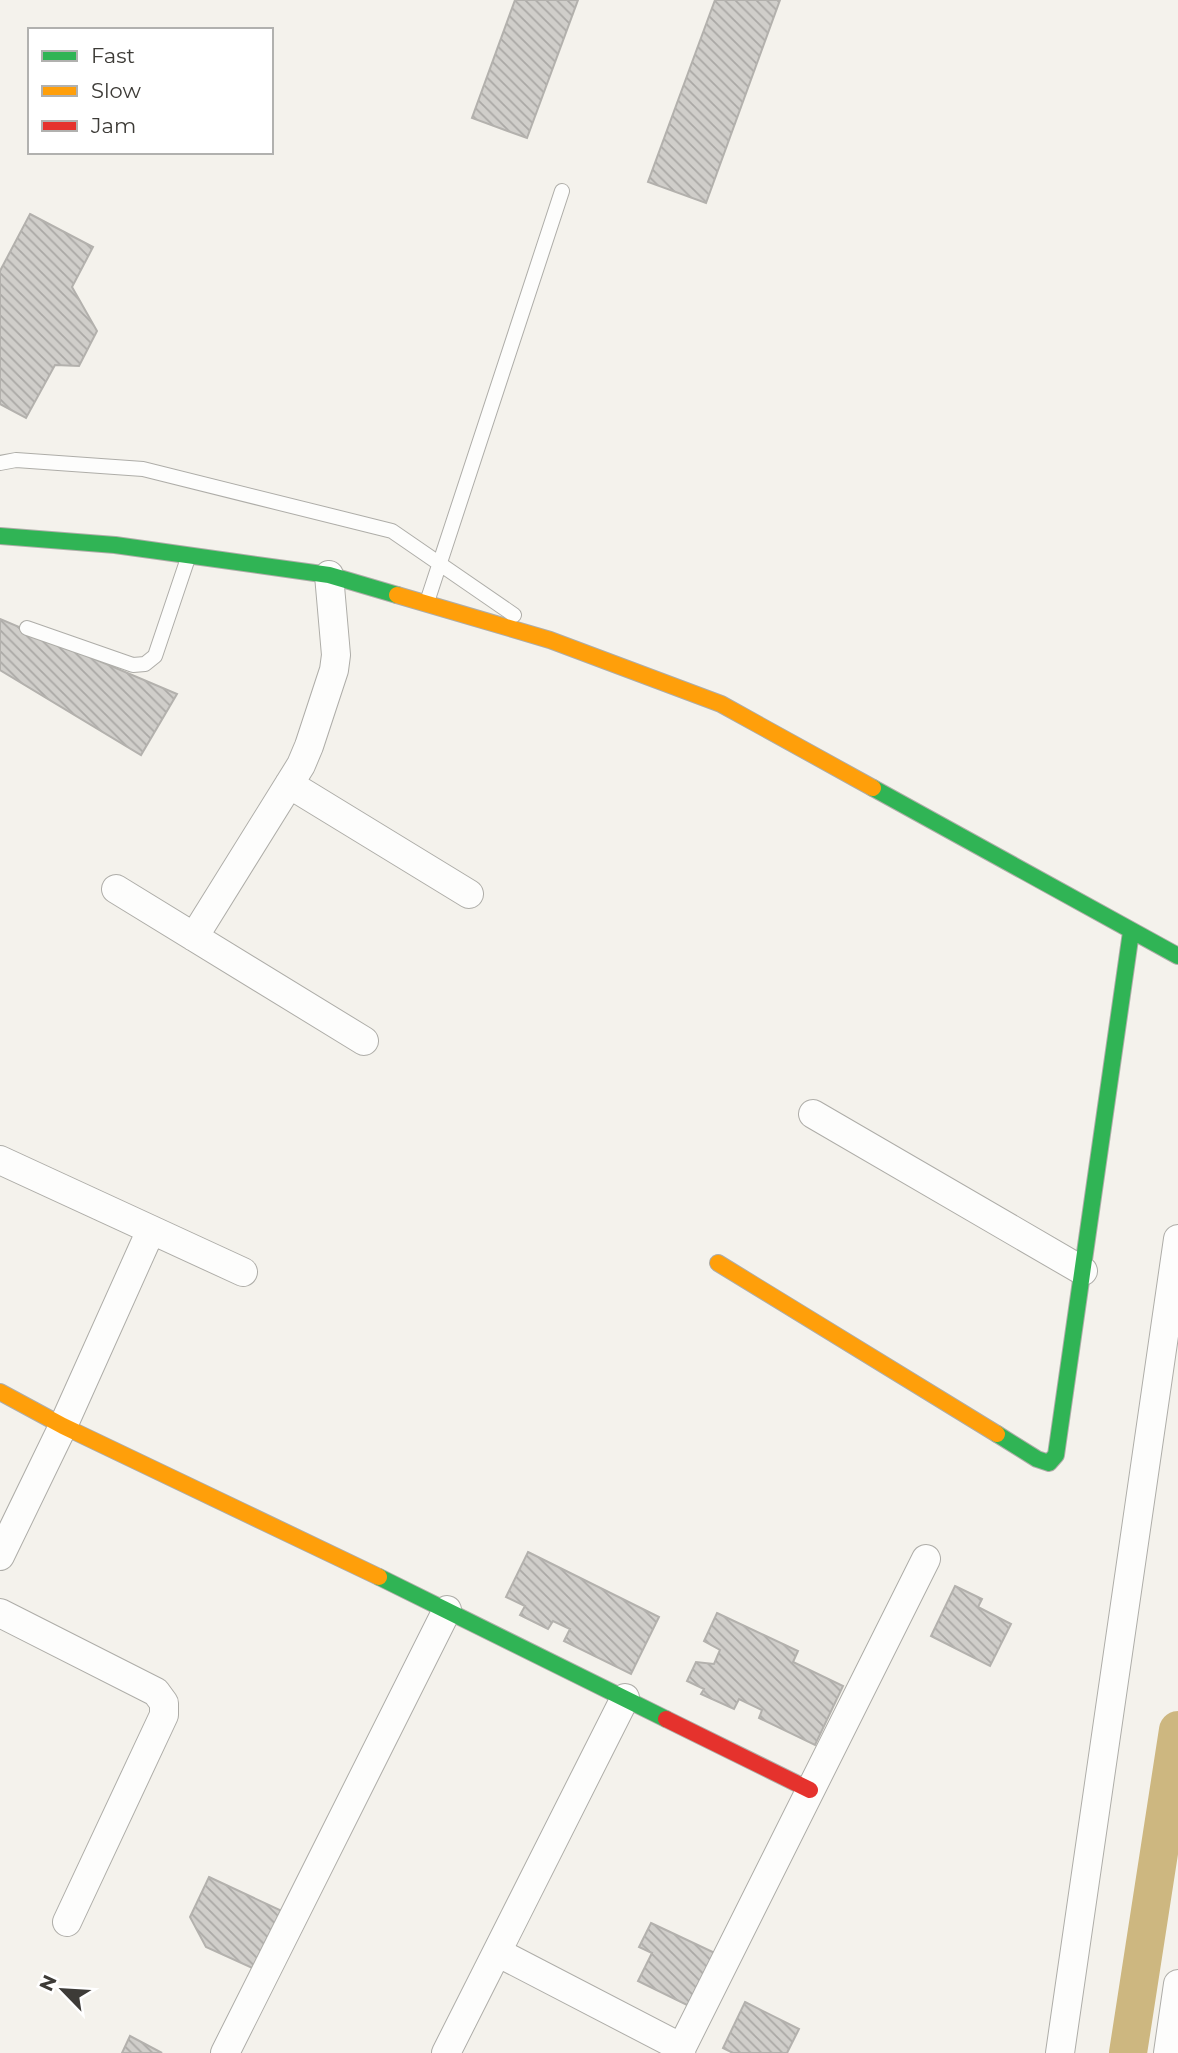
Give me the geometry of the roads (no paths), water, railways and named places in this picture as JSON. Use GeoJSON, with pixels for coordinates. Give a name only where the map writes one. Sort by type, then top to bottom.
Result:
{"type":"FeatureCollection","features":[{"type":"Feature","properties":{"kind":"street"},"geometry":{"type":"LineString","coordinates":[[0,536],[115,545],[329,575],[550,640],[721,704],[1178,956]]}},
{"type":"Feature","properties":{"kind":"street"},"geometry":{"type":"LineString","coordinates":[[194,937],[289,784],[309,746],[334,670],[336,655],[329,575]]}},
{"type":"Feature","properties":{"kind":"street"},"geometry":{"type":"LineString","coordinates":[[289,784],[469,894]]}},
{"type":"Feature","properties":{"kind":"street"},"geometry":{"type":"LineString","coordinates":[[116,889],[364,1041]]}},
{"type":"Feature","properties":{"kind":"street"},"geometry":{"type":"LineString","coordinates":[[718,1263],[1037,1459],[1049,1463],[1056,1454],[1131,932]]}},
{"type":"Feature","properties":{"kind":"street"},"geometry":{"type":"LineString","coordinates":[[813,1114],[1083,1271]]}},
{"type":"Feature","properties":{"kind":"street"},"geometry":{"type":"LineString","coordinates":[[0,1160],[243,1272]]}},
{"type":"Feature","properties":{"kind":"street"},"geometry":{"type":"LineString","coordinates":[[0,1556],[63,1426],[152,1230]]}},
{"type":"Feature","properties":{"kind":"street"},"geometry":{"type":"LineString","coordinates":[[1060,2053],[1178,1239]]}},
{"type":"Feature","properties":{"kind":"street"},"geometry":{"type":"LineString","coordinates":[[0,1392],[63,1426],[447,1609],[810,1790]]}},
{"type":"Feature","properties":{"kind":"street"},"geometry":{"type":"LineString","coordinates":[[497,1952],[680,2051],[926,1559]]}},
{"type":"Feature","properties":{"kind":"street"},"geometry":{"type":"LineString","coordinates":[[225,2053],[447,1609]]}},
{"type":"Feature","properties":{"kind":"street"},"geometry":{"type":"LineString","coordinates":[[0,1613],[156,1692],[164,1703],[164,1715],[67,1922]]}},
{"type":"Feature","properties":{"kind":"street"},"geometry":{"type":"LineString","coordinates":[[446,2053],[625,1698]]}},
{"type":"Feature","properties":{"kind":"street"},"geometry":{"type":"LineString","coordinates":[[1168,2053],[1178,1984]]}},
{"type":"Feature","properties":{"kind":"lane"},"geometry":{"type":"LineString","coordinates":[[426,604],[562,191]]}},
{"type":"Feature","properties":{"kind":"lane"},"geometry":{"type":"LineString","coordinates":[[0,463],[16,460],[143,469],[392,531],[550,640]]}},
{"type":"Feature","properties":{"kind":"lane"},"geometry":{"type":"LineString","coordinates":[[27,628],[133,664],[145,664],[155,656],[189,555]]}},
{"type":"Feature","properties":{"kind":"waterway"},"geometry":{"type":"LineString","coordinates":[[1128,2053],[1178,1730]]}}]}
